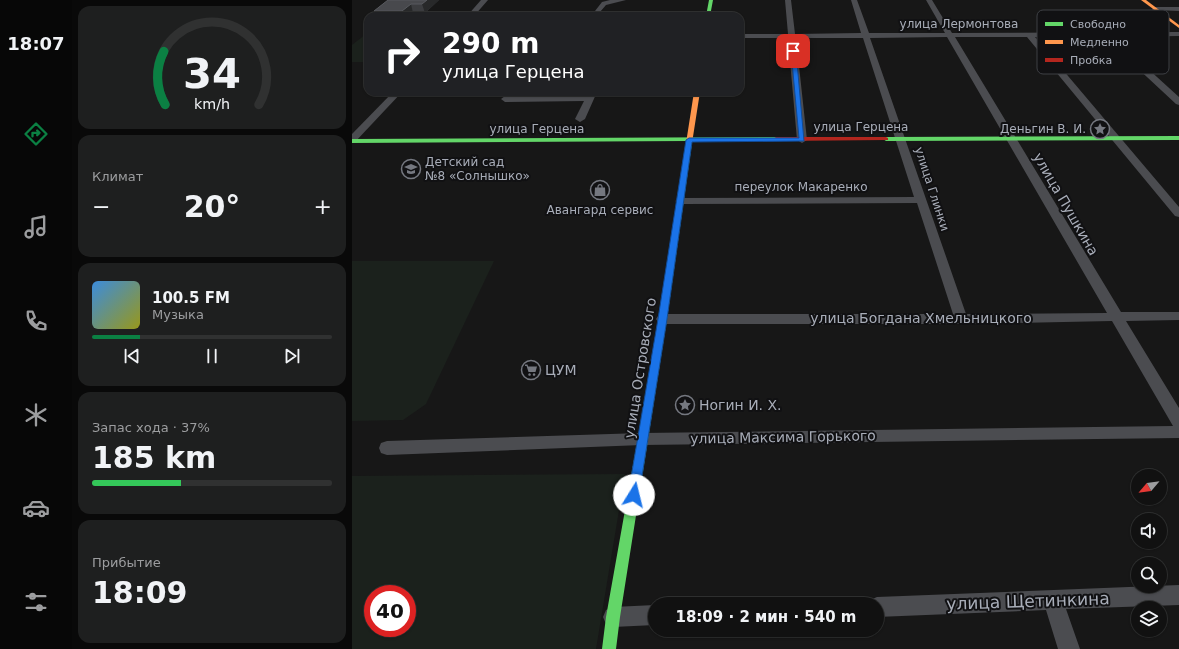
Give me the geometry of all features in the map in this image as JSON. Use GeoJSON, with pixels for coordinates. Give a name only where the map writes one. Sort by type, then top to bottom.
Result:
{"type":"FeatureCollection","features":[{"type":"Feature","properties":{"kind":"street"},"geometry":{"type":"LineString","coordinates":[[474,12],[485,0]]}},
{"type":"Feature","properties":{"kind":"street"},"geometry":{"type":"LineString","coordinates":[[598,10],[604,3],[623,0]]}},
{"type":"Feature","properties":{"kind":"street"},"geometry":{"type":"LineString","coordinates":[[709,12],[711,0]]}},
{"type":"Feature","properties":{"kind":"street"},"geometry":{"type":"LineString","coordinates":[[788,0],[802,140]]}},
{"type":"Feature","properties":{"kind":"street","name":"улица Глинки"},"geometry":{"type":"LineString","coordinates":[[854,0],[902,139],[961,319]]}},
{"type":"Feature","properties":{"kind":"street","name":"улица Пушкина"},"geometry":{"type":"LineString","coordinates":[[929,0],[1115,317],[1179,422]]}},
{"type":"Feature","properties":{"kind":"street"},"geometry":{"type":"LineString","coordinates":[[1143,0],[1156,10],[1179,9]]}},
{"type":"Feature","properties":{"kind":"street"},"geometry":{"type":"LineString","coordinates":[[1169,20],[1179,27]]}},
{"type":"Feature","properties":{"kind":"street"},"geometry":{"type":"LineString","coordinates":[[1029,35],[1037,45]]}},
{"type":"Feature","properties":{"kind":"street","name":"улица Лермонтова"},"geometry":{"type":"LineString","coordinates":[[744,36],[1037,35]]}},
{"type":"Feature","properties":{"kind":"street"},"geometry":{"type":"LineString","coordinates":[[1062,74],[1179,214]]}},
{"type":"Feature","properties":{"kind":"street"},"geometry":{"type":"LineString","coordinates":[[1149,74],[1179,102]]}},
{"type":"Feature","properties":{"kind":"street"},"geometry":{"type":"LineString","coordinates":[[352,140],[394,96]]}},
{"type":"Feature","properties":{"kind":"street"},"geometry":{"type":"LineString","coordinates":[[580,119],[591,96]]}},
{"type":"Feature","properties":{"kind":"street","name":"улица Островского"},"geometry":{"type":"LineString","coordinates":[[609,649],[642,439],[663,319],[696,96]]}},
{"type":"Feature","properties":{"kind":"street","name":"улица Герцена"},"geometry":{"type":"LineString","coordinates":[[352,140],[1179,138]]}},
{"type":"Feature","properties":{"kind":"street","name":"переулок Макаренко"},"geometry":{"type":"LineString","coordinates":[[681,201],[922,200]]}},
{"type":"Feature","properties":{"kind":"street","name":"улица Богдана Хмельницкого"},"geometry":{"type":"LineString","coordinates":[[663,319],[961,319],[1179,316]]}},
{"type":"Feature","properties":{"kind":"street","name":"улица Максима Горького"},"geometry":{"type":"LineString","coordinates":[[387,448],[642,439],[1179,432]]}},
{"type":"Feature","properties":{"kind":"street","name":"улица Щетинкина"},"geometry":{"type":"LineString","coordinates":[[884,607],[1179,595]]}},
{"type":"Feature","properties":{"kind":"street"},"geometry":{"type":"LineString","coordinates":[[1053,600],[1069,649]]}},
{"type":"Feature","properties":{"kind":"street"},"geometry":{"type":"LineString","coordinates":[[613,617],[648,615]]}},
{"type":"Feature","properties":{"kind":"shaded area"},"geometry":{"type":"Polygon","coordinates":[[[364,36],[364,62],[352,62],[352,45],[364,36]]]}},
{"type":"Feature","properties":{"kind":"shaded area"},"geometry":{"type":"Polygon","coordinates":[[[352,261],[494,261],[426,404],[403,420],[352,421],[352,261]]]}},
{"type":"Feature","properties":{"kind":"shaded area"},"geometry":{"type":"Polygon","coordinates":[[[625,474],[596,649],[352,649],[352,476],[625,474]]]}},
{"type":"Feature","properties":{"kind":"building"},"geometry":{"type":"Polygon","coordinates":[[[388,0],[427,0],[422,4],[411,4],[402,11],[374,11],[388,0]]]}},
{"type":"Feature","properties":{"kind":"traffic: fast"},"geometry":{"type":"LineString","coordinates":[[709,12],[711,0]]}},
{"type":"Feature","properties":{"kind":"traffic: fast"},"geometry":{"type":"LineString","coordinates":[[886,139],[1179,138]]}},
{"type":"Feature","properties":{"kind":"traffic: fast"},"geometry":{"type":"LineString","coordinates":[[352,141],[776,139]]}},
{"type":"Feature","properties":{"kind":"traffic: fast"},"geometry":{"type":"LineString","coordinates":[[609,649],[613,617],[663,319],[689,143]]}},
{"type":"Feature","properties":{"kind":"traffic: slow"},"geometry":{"type":"LineString","coordinates":[[1143,0],[1156,10]]}},
{"type":"Feature","properties":{"kind":"traffic: slow"},"geometry":{"type":"LineString","coordinates":[[1169,20],[1179,27]]}},
{"type":"Feature","properties":{"kind":"traffic: slow"},"geometry":{"type":"LineString","coordinates":[[689,143],[696,96]]}},
{"type":"Feature","properties":{"kind":"traffic: jam"},"geometry":{"type":"LineString","coordinates":[[776,139],[886,139]]}},
{"type":"Feature","properties":{"kind":"place","name":"Деньгин В. И."},"geometry":{"type":"Point","coordinates":[1100,129]}},
{"type":"Feature","properties":{"kind":"place","name":"Детский сад №8 «Солнышко»"},"geometry":{"type":"Point","coordinates":[411,169]}},
{"type":"Feature","properties":{"kind":"place","name":"Авангард сервис"},"geometry":{"type":"Point","coordinates":[600,190]}},
{"type":"Feature","properties":{"kind":"place","name":"ЦУМ"},"geometry":{"type":"Point","coordinates":[531,370]}},
{"type":"Feature","properties":{"kind":"place","name":"Ногин И. Х."},"geometry":{"type":"Point","coordinates":[685,405]}},
{"type":"Feature","properties":{"kind":"route"},"geometry":{"type":"LineString","coordinates":[[634,495],[642,439],[663,319],[689,140],[802,140],[793,51]]}}]}
